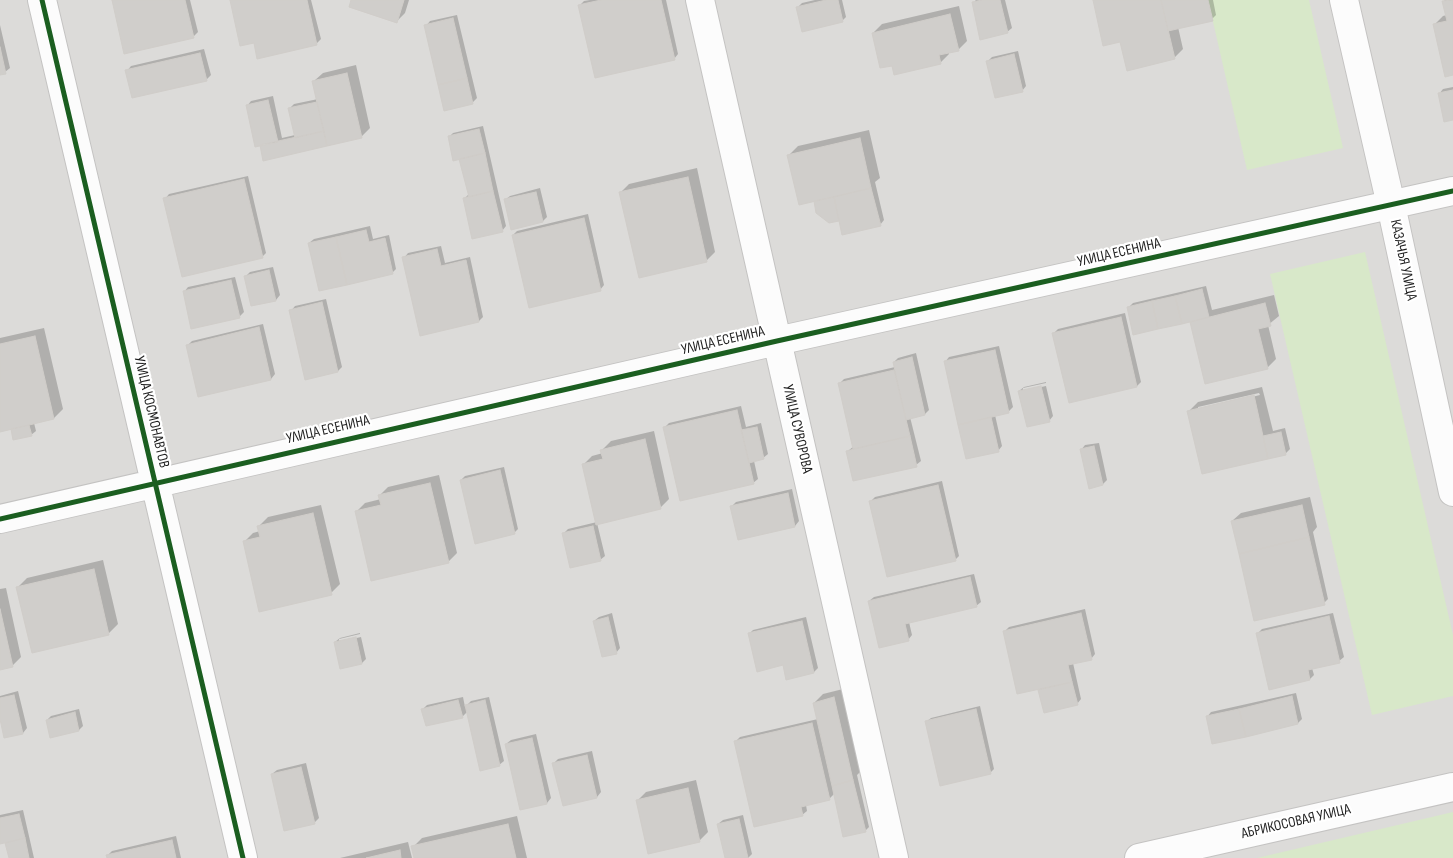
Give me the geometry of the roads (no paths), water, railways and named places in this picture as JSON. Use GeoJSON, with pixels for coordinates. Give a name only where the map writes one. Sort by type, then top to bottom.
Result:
{"type":"FeatureCollection","features":[{"type":"Feature","properties":{"kind":"street","name":"УЛИЦА КОСМОНАВТОВ"},"geometry":{"type":"LineString","coordinates":[[42,0],[243,858]]}},
{"type":"Feature","properties":{"kind":"street","name":"УЛИЦА СУВОРОВА"},"geometry":{"type":"LineString","coordinates":[[700,0],[894,858]]}},
{"type":"Feature","properties":{"kind":"street","name":"КАЗАЧЬЯ УЛИЦА"},"geometry":{"type":"LineString","coordinates":[[1344,0],[1391,205],[1453,492]]}},
{"type":"Feature","properties":{"kind":"street","name":"УЛИЦА ЕСЕНИНА"},"geometry":{"type":"LineString","coordinates":[[0,519],[777,341],[1453,191]]}},
{"type":"Feature","properties":{"kind":"street","name":"АБРИКОСОВАЯ УЛИЦА"},"geometry":{"type":"LineString","coordinates":[[1139,858],[1453,787]]}}]}
